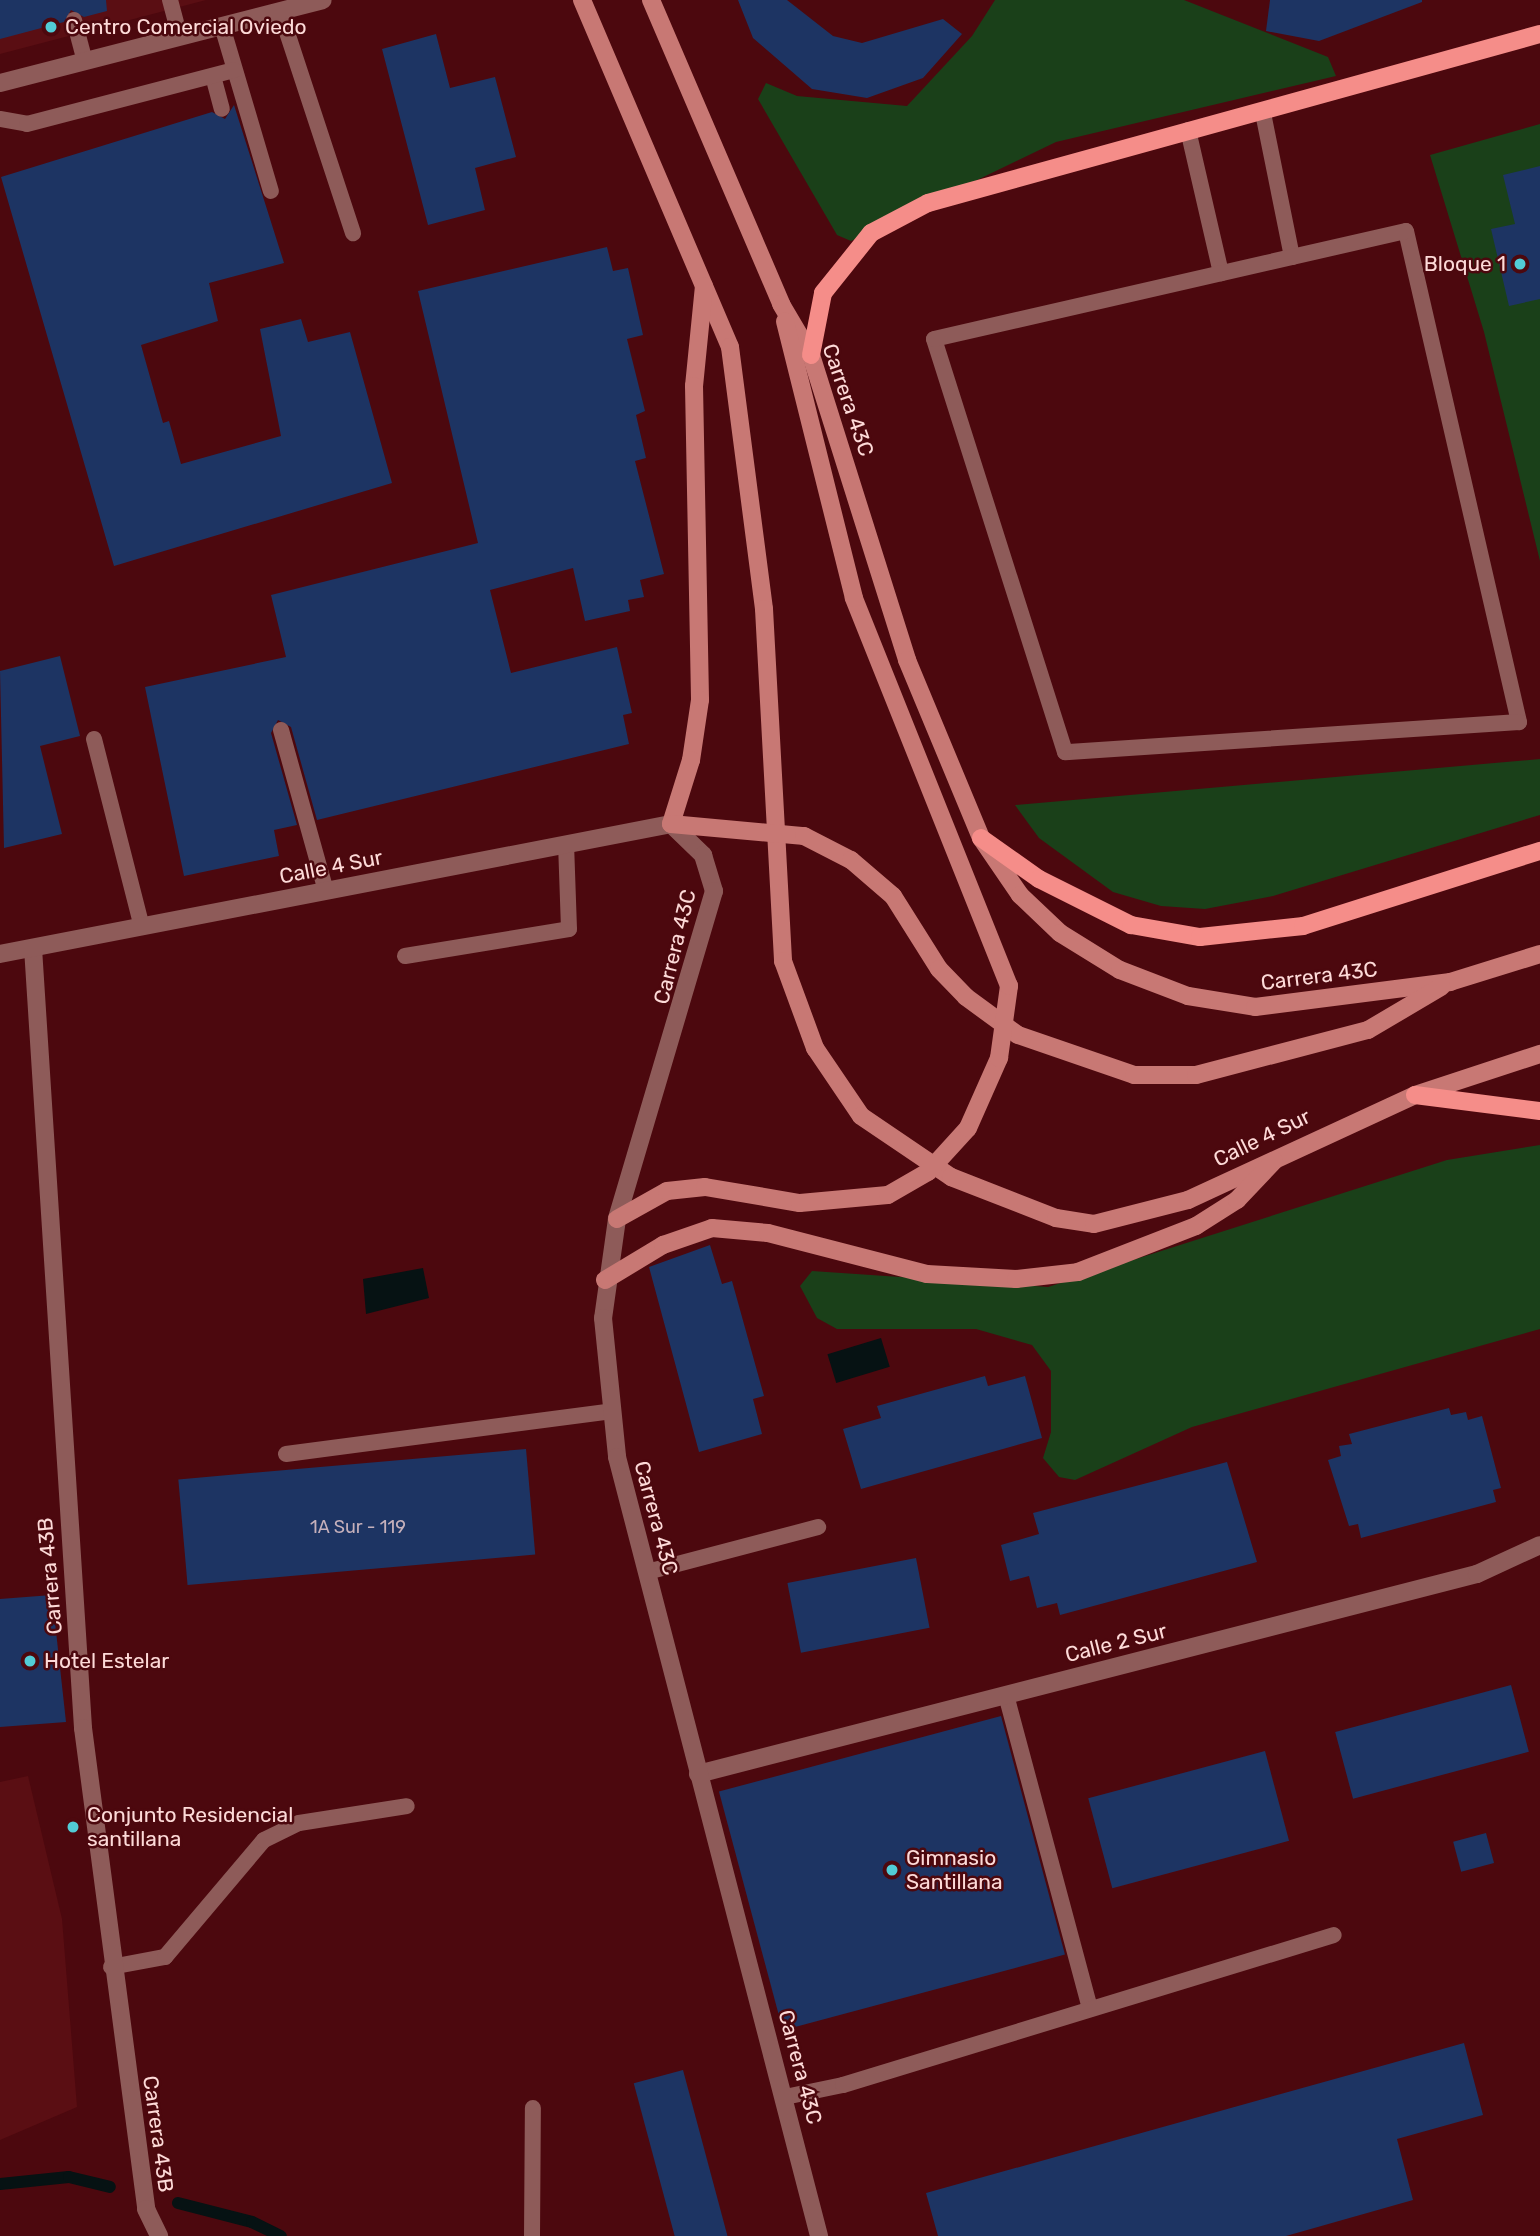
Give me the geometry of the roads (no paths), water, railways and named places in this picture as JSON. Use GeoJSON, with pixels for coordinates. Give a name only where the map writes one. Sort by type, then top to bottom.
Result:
{"type":"FeatureCollection","features":[{"type":"Feature","properties":{"kind":"main road"},"geometry":{"type":"LineString","coordinates":[[582,0],[705,281],[694,386],[700,700],[691,760],[671,824],[720,825],[804,836],[851,860],[893,896],[939,969],[1018,1035],[1135,1075],[1196,1074],[1368,1030],[1450,982],[1540,954]]}},
{"type":"Feature","properties":{"kind":"main road","name":"Carrera 43C"},"geometry":{"type":"LineString","coordinates":[[651,0],[781,304],[811,355],[907,660],[981,838],[1020,895],[1060,933],[1120,970],[1188,996],[1255,1007],[1450,982]]}},
{"type":"Feature","properties":{"kind":"main road"},"geometry":{"type":"LineString","coordinates":[[811,355],[823,293],[871,233],[928,203],[1188,130],[1263,113],[1540,34]]}},
{"type":"Feature","properties":{"kind":"main road","name":"Calle 4 Sur"},"geometry":{"type":"LineString","coordinates":[[705,281],[732,361],[764,609],[775,894],[783,961],[800,1018],[831,1079],[861,1116],[951,1177],[1001,1197],[1081,1222],[1139,1217],[1188,1200],[1286,1149],[1415,1095],[1540,1054]]}},
{"type":"Feature","properties":{"kind":"main road"},"geometry":{"type":"LineString","coordinates":[[617,1219],[667,1191],[705,1187],[800,1203],[888,1195],[928,1172],[968,1128],[991,1089],[1009,986],[995,940],[854,598],[781,304]]}},
{"type":"Feature","properties":{"kind":"main road"},"geometry":{"type":"LineString","coordinates":[[981,838],[1039,880],[1131,925],[1200,937],[1303,926],[1540,851]]}},
{"type":"Feature","properties":{"kind":"main road"},"geometry":{"type":"LineString","coordinates":[[1415,1095],[1540,1111]]}},
{"type":"Feature","properties":{"kind":"main road"},"geometry":{"type":"LineString","coordinates":[[605,1280],[663,1245],[712,1228],[768,1233],[927,1274],[1016,1279],[1078,1272],[1196,1226],[1237,1200],[1286,1149]]}},
{"type":"Feature","properties":{"kind":"street"},"geometry":{"type":"LineString","coordinates":[[0,83],[323,0]]}},
{"type":"Feature","properties":{"kind":"street","name":"Calle 4 Sur"},"geometry":{"type":"LineString","coordinates":[[0,954],[671,824]]}},
{"type":"Feature","properties":{"kind":"street","name":"Carrera 43C"},"geometry":{"type":"LineString","coordinates":[[671,824],[704,855],[714,891],[617,1219],[605,1280],[612,1411],[617,1457],[819,2236]]}},
{"type":"Feature","properties":{"kind":"street","name":"Carrera 43B"},"geometry":{"type":"LineString","coordinates":[[33,948],[57,1412],[83,1728],[111,1967],[146,2208],[159,2236]]}},
{"type":"Feature","properties":{"kind":"street","name":"Calle 2 Sur"},"geometry":{"type":"LineString","coordinates":[[698,1774],[1477,1574],[1540,1545]]}},
{"type":"Feature","properties":{"kind":"lane"},"geometry":{"type":"LineString","coordinates":[[170,0],[180,37]]}},
{"type":"Feature","properties":{"kind":"lane"},"geometry":{"type":"LineString","coordinates":[[280,11],[353,233]]}},
{"type":"Feature","properties":{"kind":"lane"},"geometry":{"type":"LineString","coordinates":[[74,20],[85,62]]}},
{"type":"Feature","properties":{"kind":"lane"},"geometry":{"type":"LineString","coordinates":[[222,26],[271,191]]}},
{"type":"Feature","properties":{"kind":"lane"},"geometry":{"type":"LineString","coordinates":[[0,119],[27,124],[234,70]]}},
{"type":"Feature","properties":{"kind":"lane"},"geometry":{"type":"LineString","coordinates":[[213,76],[222,109]]}},
{"type":"Feature","properties":{"kind":"lane"},"geometry":{"type":"LineString","coordinates":[[1263,113],[1292,257]]}},
{"type":"Feature","properties":{"kind":"lane"},"geometry":{"type":"LineString","coordinates":[[1188,130],[1221,273]]}},
{"type":"Feature","properties":{"kind":"lane"},"geometry":{"type":"LineString","coordinates":[[1406,231],[1519,722],[1065,752],[934,339],[1292,257],[1406,231]]}},
{"type":"Feature","properties":{"kind":"lane"},"geometry":{"type":"LineString","coordinates":[[281,730],[326,891]]}},
{"type":"Feature","properties":{"kind":"lane"},"geometry":{"type":"LineString","coordinates":[[94,739],[142,927]]}},
{"type":"Feature","properties":{"kind":"lane"},"geometry":{"type":"LineString","coordinates":[[404,956],[569,929],[566,844]]}},
{"type":"Feature","properties":{"kind":"lane"},"geometry":{"type":"LineString","coordinates":[[285,1454],[612,1411]]}},
{"type":"Feature","properties":{"kind":"lane"},"geometry":{"type":"LineString","coordinates":[[647,1572],[818,1527]]}},
{"type":"Feature","properties":{"kind":"lane"},"geometry":{"type":"LineString","coordinates":[[1006,1695],[1090,2010]]}},
{"type":"Feature","properties":{"kind":"lane"},"geometry":{"type":"LineString","coordinates":[[111,1967],[165,1956],[264,1840],[299,1823],[407,1806]]}},
{"type":"Feature","properties":{"kind":"lane"},"geometry":{"type":"LineString","coordinates":[[785,2097],[843,2085],[1334,1935]]}},
{"type":"Feature","properties":{"kind":"lane"},"geometry":{"type":"LineString","coordinates":[[532,2236],[533,2108]]}},
{"type":"Feature","properties":{"kind":"waterway"},"geometry":{"type":"LineString","coordinates":[[0,2184],[69,2177],[110,2187]]}},
{"type":"Feature","properties":{"kind":"waterway"},"geometry":{"type":"LineString","coordinates":[[178,2203],[252,2222],[281,2236]]}},
{"type":"Feature","properties":{"kind":"place","name":"Centro Comercial Oviedo"},"geometry":{"type":"Point","coordinates":[51,27]}},
{"type":"Feature","properties":{"kind":"place","name":"Bloque 1"},"geometry":{"type":"Point","coordinates":[1520,264]}},
{"type":"Feature","properties":{"kind":"place","name":"Hotel Estelar"},"geometry":{"type":"Point","coordinates":[30,1661]}},
{"type":"Feature","properties":{"kind":"place","name":"Conjunto Residencial santillana"},"geometry":{"type":"Point","coordinates":[73,1827]}},
{"type":"Feature","properties":{"kind":"place","name":"Gimnasio Santillana"},"geometry":{"type":"Point","coordinates":[892,1870]}}]}
